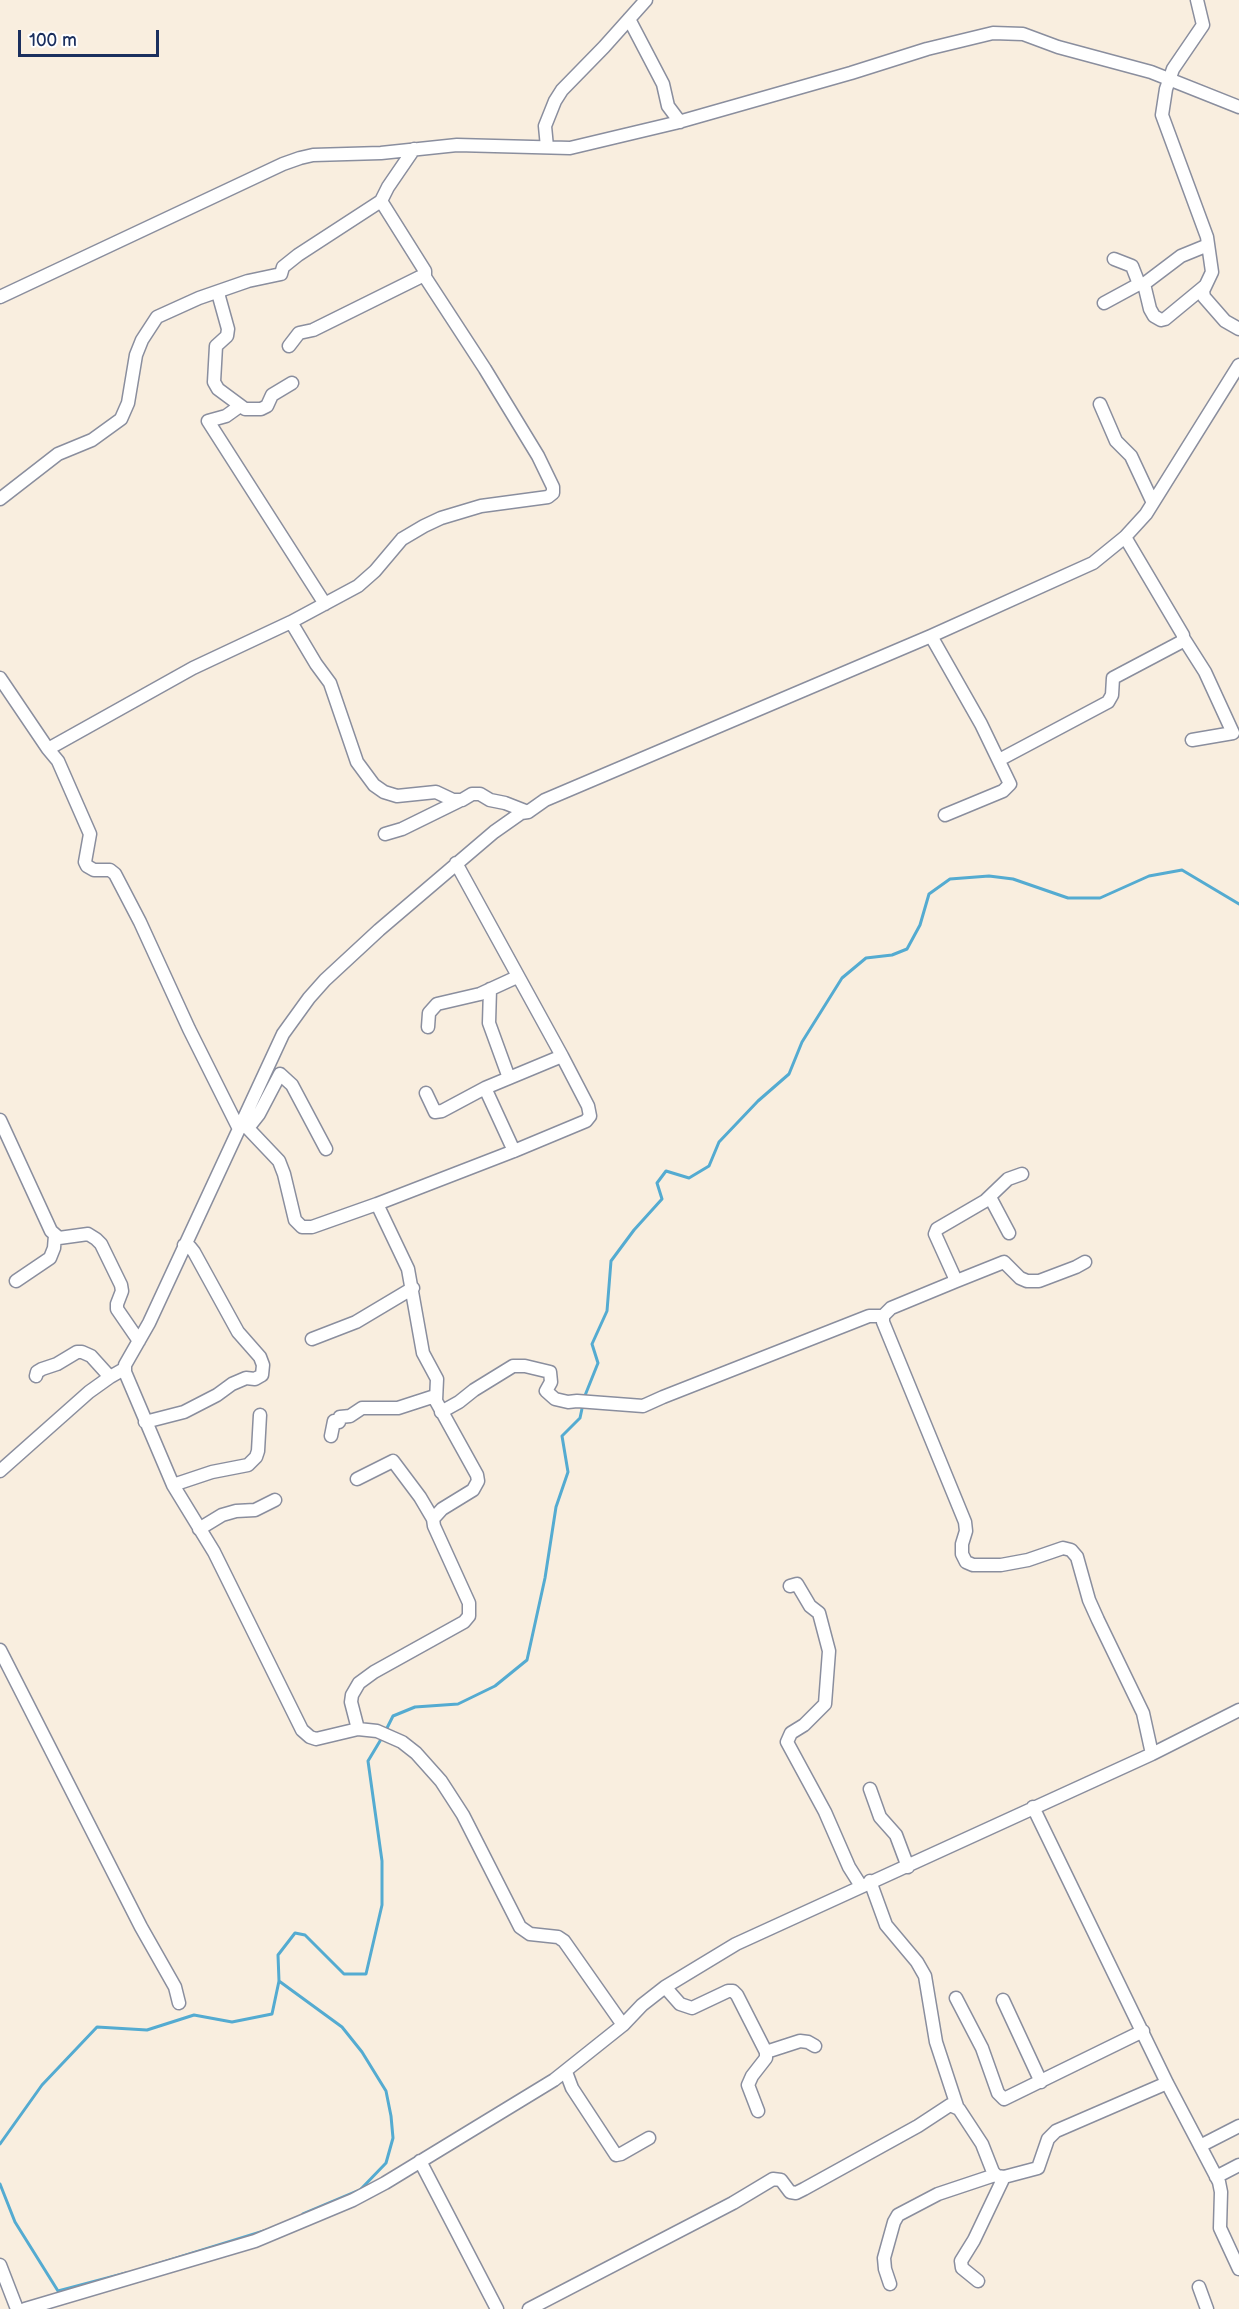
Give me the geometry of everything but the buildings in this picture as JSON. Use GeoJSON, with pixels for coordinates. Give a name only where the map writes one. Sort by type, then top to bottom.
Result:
{"type":"FeatureCollection","features":[{"type":"Feature","properties":{"kind":"street"},"geometry":{"type":"LineString","coordinates":[[547,147],[545,126],[549,113],[562,90],[646,0]]}},
{"type":"Feature","properties":{"kind":"street"},"geometry":{"type":"LineString","coordinates":[[1197,0],[1203,25],[1179,59],[1168,83],[1162,121],[1202,220],[1212,272],[1203,291],[1208,303],[1225,321],[1239,329]]}},
{"type":"Feature","properties":{"kind":"street"},"geometry":{"type":"LineString","coordinates":[[629,19],[663,84],[668,106],[680,122]]}},
{"type":"Feature","properties":{"kind":"street"},"geometry":{"type":"LineString","coordinates":[[0,297],[283,164],[313,155],[457,145],[570,148],[680,122],[927,49],[993,33],[1023,34],[1239,107]]}},
{"type":"Feature","properties":{"kind":"street"},"geometry":{"type":"LineString","coordinates":[[0,499],[58,454],[92,440],[121,419],[128,404],[136,355],[148,329],[157,317],[199,298],[248,281],[281,273],[283,267],[298,255],[381,201],[414,149]]}},
{"type":"Feature","properties":{"kind":"street"},"geometry":{"type":"LineString","coordinates":[[48,749],[194,668],[291,622],[364,581],[402,539],[424,526],[441,518],[481,506],[548,496],[554,490],[538,456],[486,369],[425,277],[425,271],[381,201]]}},
{"type":"Feature","properties":{"kind":"street"},"geometry":{"type":"LineString","coordinates":[[1104,303],[1142,284],[1181,256],[1208,245]]}},
{"type":"Feature","properties":{"kind":"street"},"geometry":{"type":"LineString","coordinates":[[1114,259],[1132,266],[1142,284],[1150,309],[1154,316],[1161,320],[1205,286]]}},
{"type":"Feature","properties":{"kind":"street"},"geometry":{"type":"LineString","coordinates":[[289,346],[299,333],[313,330],[420,277],[425,277]]}},
{"type":"Feature","properties":{"kind":"street"},"geometry":{"type":"LineString","coordinates":[[218,292],[228,329],[227,336],[216,346],[214,382],[218,388],[245,410],[265,408],[272,395],[292,383]]}},
{"type":"Feature","properties":{"kind":"street"},"geometry":{"type":"LineString","coordinates":[[0,1472],[110,1377],[124,1369],[243,1126],[283,1034],[309,998],[353,953],[458,868],[508,820],[528,812],[544,800],[931,636],[1079,571],[1105,554],[1136,526],[1153,503],[1239,365]]}},
{"type":"Feature","properties":{"kind":"street"},"geometry":{"type":"LineString","coordinates":[[1100,404],[1116,441],[1131,456],[1153,503]]}},
{"type":"Feature","properties":{"kind":"street"},"geometry":{"type":"LineString","coordinates":[[240,406],[226,416],[208,421],[325,604]]}},
{"type":"Feature","properties":{"kind":"street"},"geometry":{"type":"LineString","coordinates":[[1125,537],[1205,672],[1233,733],[1192,740]]}},
{"type":"Feature","properties":{"kind":"street"},"geometry":{"type":"LineString","coordinates":[[291,622],[330,683],[357,762],[374,785],[384,792],[397,796],[436,792],[453,800],[462,800]]}},
{"type":"Feature","properties":{"kind":"street"},"geometry":{"type":"LineString","coordinates":[[931,636],[1010,784],[1008,788],[945,815]]}},
{"type":"Feature","properties":{"kind":"street"},"geometry":{"type":"LineString","coordinates":[[999,760],[1108,702],[1112,695],[1113,678],[1184,639]]}},
{"type":"Feature","properties":{"kind":"street"},"geometry":{"type":"LineString","coordinates":[[0,678],[58,761],[89,829],[90,840],[85,862],[87,866],[94,870],[107,869],[115,874],[140,922],[189,1029],[243,1126],[273,1153],[282,1167],[295,1221],[302,1227],[312,1227],[377,1204],[514,1151],[585,1121],[591,1116],[562,1056],[458,868]]}},
{"type":"Feature","properties":{"kind":"street"},"geometry":{"type":"LineString","coordinates":[[385,834],[402,829],[472,794],[480,794],[490,800],[528,812]]}},
{"type":"Feature","properties":{"kind":"street"},"geometry":{"type":"LineString","coordinates":[[428,1027],[429,1013],[437,1005],[463,1000],[517,977]]}},
{"type":"Feature","properties":{"kind":"street"},"geometry":{"type":"LineString","coordinates":[[490,989],[489,1023],[509,1078]]}},
{"type":"Feature","properties":{"kind":"street"},"geometry":{"type":"LineString","coordinates":[[426,1093],[435,1112],[442,1111],[485,1088],[562,1056]]}},
{"type":"Feature","properties":{"kind":"street"},"geometry":{"type":"LineString","coordinates":[[243,1126],[259,1114],[279,1074],[292,1086],[326,1149]]}},
{"type":"Feature","properties":{"kind":"street"},"geometry":{"type":"LineString","coordinates":[[485,1088],[514,1151]]}},
{"type":"Feature","properties":{"kind":"street"},"geometry":{"type":"LineString","coordinates":[[0,1120],[48,1226],[55,1235],[65,1238],[88,1234],[96,1239],[121,1285],[122,1291],[117,1309],[139,1341]]}},
{"type":"Feature","properties":{"kind":"street"},"geometry":{"type":"LineString","coordinates":[[954,1282],[954,1276],[935,1234],[936,1230],[989,1198],[1000,1185],[1022,1174]]}},
{"type":"Feature","properties":{"kind":"street"},"geometry":{"type":"LineString","coordinates":[[989,1198],[1009,1233]]}},
{"type":"Feature","properties":{"kind":"street"},"geometry":{"type":"LineString","coordinates":[[377,1204],[408,1269],[423,1353],[438,1379],[435,1396],[441,1412],[477,1475],[478,1481],[473,1490],[442,1509],[433,1519]]}},
{"type":"Feature","properties":{"kind":"street"},"geometry":{"type":"LineString","coordinates":[[16,1281],[50,1258],[55,1235]]}},
{"type":"Feature","properties":{"kind":"street"},"geometry":{"type":"LineString","coordinates":[[145,1422],[184,1412],[217,1395],[232,1384],[246,1378],[255,1379],[262,1375],[260,1357],[238,1332],[194,1252],[190,1247],[184,1245]]}},
{"type":"Feature","properties":{"kind":"street"},"geometry":{"type":"LineString","coordinates":[[1084,1262],[1039,1281],[1027,1281],[1020,1278],[1004,1262],[891,1308],[884,1316],[883,1322],[964,1522],[966,1531],[962,1554],[966,1562],[973,1565],[1001,1565],[1028,1560],[1063,1548],[1071,1550],[1077,1557],[1089,1600],[1143,1713],[1152,1754]]}},
{"type":"Feature","properties":{"kind":"street"},"geometry":{"type":"LineString","coordinates":[[312,1339],[356,1322],[413,1288]]}},
{"type":"Feature","properties":{"kind":"street"},"geometry":{"type":"LineString","coordinates":[[441,1412],[513,1366],[525,1366],[550,1372],[551,1382],[546,1391],[555,1399],[568,1402],[643,1407],[869,1316],[884,1316]]}},
{"type":"Feature","properties":{"kind":"street"},"geometry":{"type":"LineString","coordinates":[[36,1376],[37,1372],[42,1369],[77,1352],[82,1352],[91,1356],[110,1377]]}},
{"type":"Feature","properties":{"kind":"street"},"geometry":{"type":"LineString","coordinates":[[124,1369],[173,1485],[214,1551],[302,1730],[316,1738],[358,1729],[377,1731],[390,1736],[416,1753],[430,1768],[464,1815],[520,1927],[530,1934],[558,1937],[564,1941],[623,2025]]}},
{"type":"Feature","properties":{"kind":"street"},"geometry":{"type":"LineString","coordinates":[[331,1436],[334,1421],[339,1422],[340,1417],[350,1416],[362,1408],[398,1408],[435,1396]]}},
{"type":"Feature","properties":{"kind":"street"},"geometry":{"type":"LineString","coordinates":[[173,1485],[212,1472],[248,1465],[258,1451],[260,1415]]}},
{"type":"Feature","properties":{"kind":"street"},"geometry":{"type":"LineString","coordinates":[[357,1479],[393,1461],[433,1519],[438,1537],[469,1603],[470,1612],[464,1622],[382,1667],[359,1683],[351,1702],[358,1729]]}},
{"type":"Feature","properties":{"kind":"street"},"geometry":{"type":"LineString","coordinates":[[200,1529],[222,1515],[236,1511],[255,1510],[275,1500]]}},
{"type":"Feature","properties":{"kind":"street"},"geometry":{"type":"LineString","coordinates":[[790,1586],[797,1584],[810,1606],[819,1613],[829,1651],[825,1704],[804,1725],[792,1733],[787,1742],[825,1812],[849,1867],[866,1883],[885,1925],[917,1962],[924,1976],[936,2042],[957,2106],[982,2144],[999,2176],[974,2240],[961,2261],[962,2268],[978,2282]]}},
{"type":"Feature","properties":{"kind":"street"},"geometry":{"type":"LineString","coordinates":[[0,1650],[141,1927],[175,1987],[179,2003]]}},
{"type":"Feature","properties":{"kind":"street"},"geometry":{"type":"LineString","coordinates":[[25,2309],[255,2241],[353,2200],[566,2072],[665,1987],[736,1944],[1152,1754],[1239,1710]]}},
{"type":"Feature","properties":{"kind":"street"},"geometry":{"type":"LineString","coordinates":[[870,1788],[880,1817],[896,1835],[908,1867]]}},
{"type":"Feature","properties":{"kind":"street"},"geometry":{"type":"LineString","coordinates":[[1033,1807],[1167,2083],[1216,2177],[1221,2192],[1220,2228],[1239,2268]]}},
{"type":"Feature","properties":{"kind":"street"},"geometry":{"type":"LineString","coordinates":[[665,1987],[680,2004],[692,2007],[728,1991],[735,1993],[766,2052],[766,2058],[748,2085],[758,2111]]}},
{"type":"Feature","properties":{"kind":"street"},"geometry":{"type":"LineString","coordinates":[[956,1998],[988,2062],[1000,2097],[1007,2099],[1143,2031]]}},
{"type":"Feature","properties":{"kind":"street"},"geometry":{"type":"LineString","coordinates":[[1003,2000],[1041,2082]]}},
{"type":"Feature","properties":{"kind":"street"},"geometry":{"type":"LineString","coordinates":[[766,2052],[800,2041],[815,2046]]}},
{"type":"Feature","properties":{"kind":"street"},"geometry":{"type":"LineString","coordinates":[[566,2072],[572,2088],[616,2154],[621,2154],[649,2139]]}},
{"type":"Feature","properties":{"kind":"street"},"geometry":{"type":"LineString","coordinates":[[890,2284],[884,2258],[898,2215],[938,2194],[999,2176],[1038,2168],[1048,2139],[1056,2131],[1167,2083]]}},
{"type":"Feature","properties":{"kind":"street"},"geometry":{"type":"LineString","coordinates":[[529,2309],[733,2203],[773,2179],[781,2180],[787,2190],[796,2193],[840,2171],[918,2126],[946,2106],[957,2106]]}},
{"type":"Feature","properties":{"kind":"street"},"geometry":{"type":"LineString","coordinates":[[1200,2145],[1239,2126]]}},
{"type":"Feature","properties":{"kind":"street"},"geometry":{"type":"LineString","coordinates":[[420,2161],[497,2309]]}},
{"type":"Feature","properties":{"kind":"street"},"geometry":{"type":"LineString","coordinates":[[1216,2177],[1239,2165]]}},
{"type":"Feature","properties":{"kind":"street"},"geometry":{"type":"LineString","coordinates":[[0,2265],[17,2309]]}},
{"type":"Feature","properties":{"kind":"street"},"geometry":{"type":"LineString","coordinates":[[1199,2287],[1207,2309]]}},
{"type":"Feature","properties":{"kind":"waterway"},"geometry":{"type":"LineString","coordinates":[[584,1398],[598,1363],[592,1344],[607,1311],[611,1261],[634,1230],[662,1199],[657,1183],[666,1171],[689,1178],[709,1166],[719,1142],[758,1101],[789,1074],[802,1042],[842,978],[866,958],[892,955],[907,949],[920,925],[929,894],[950,879],[989,876],[1013,879],[1068,898],[1100,898],[1149,876],[1182,870],[1239,904]]}},
{"type":"Feature","properties":{"kind":"waterway"},"geometry":{"type":"LineString","coordinates":[[386,1730],[393,1716],[415,1707],[458,1704],[495,1686],[527,1660],[545,1578],[556,1507],[568,1472],[562,1436],[580,1418],[583,1404]]}},
{"type":"Feature","properties":{"kind":"waterway"},"geometry":{"type":"LineString","coordinates":[[0,2144],[42,2085],[97,2027],[147,2030],[194,2015],[232,2022],[272,2014],[279,1981],[278,1955],[295,1933],[305,1935],[344,1974],[366,1974],[382,1905],[382,1861],[368,1761],[383,1736]]}},
{"type":"Feature","properties":{"kind":"waterway"},"geometry":{"type":"LineString","coordinates":[[279,1981],[342,2027],[362,2052],[386,2091],[391,2116],[393,2138],[386,2163],[360,2190],[303,2214]]}},
{"type":"Feature","properties":{"kind":"waterway"},"geometry":{"type":"LineString","coordinates":[[0,2184],[15,2222],[58,2291],[126,2273]]}},
{"type":"Feature","properties":{"kind":"waterway"},"geometry":{"type":"LineString","coordinates":[[144,2268],[267,2230]]}}]}
